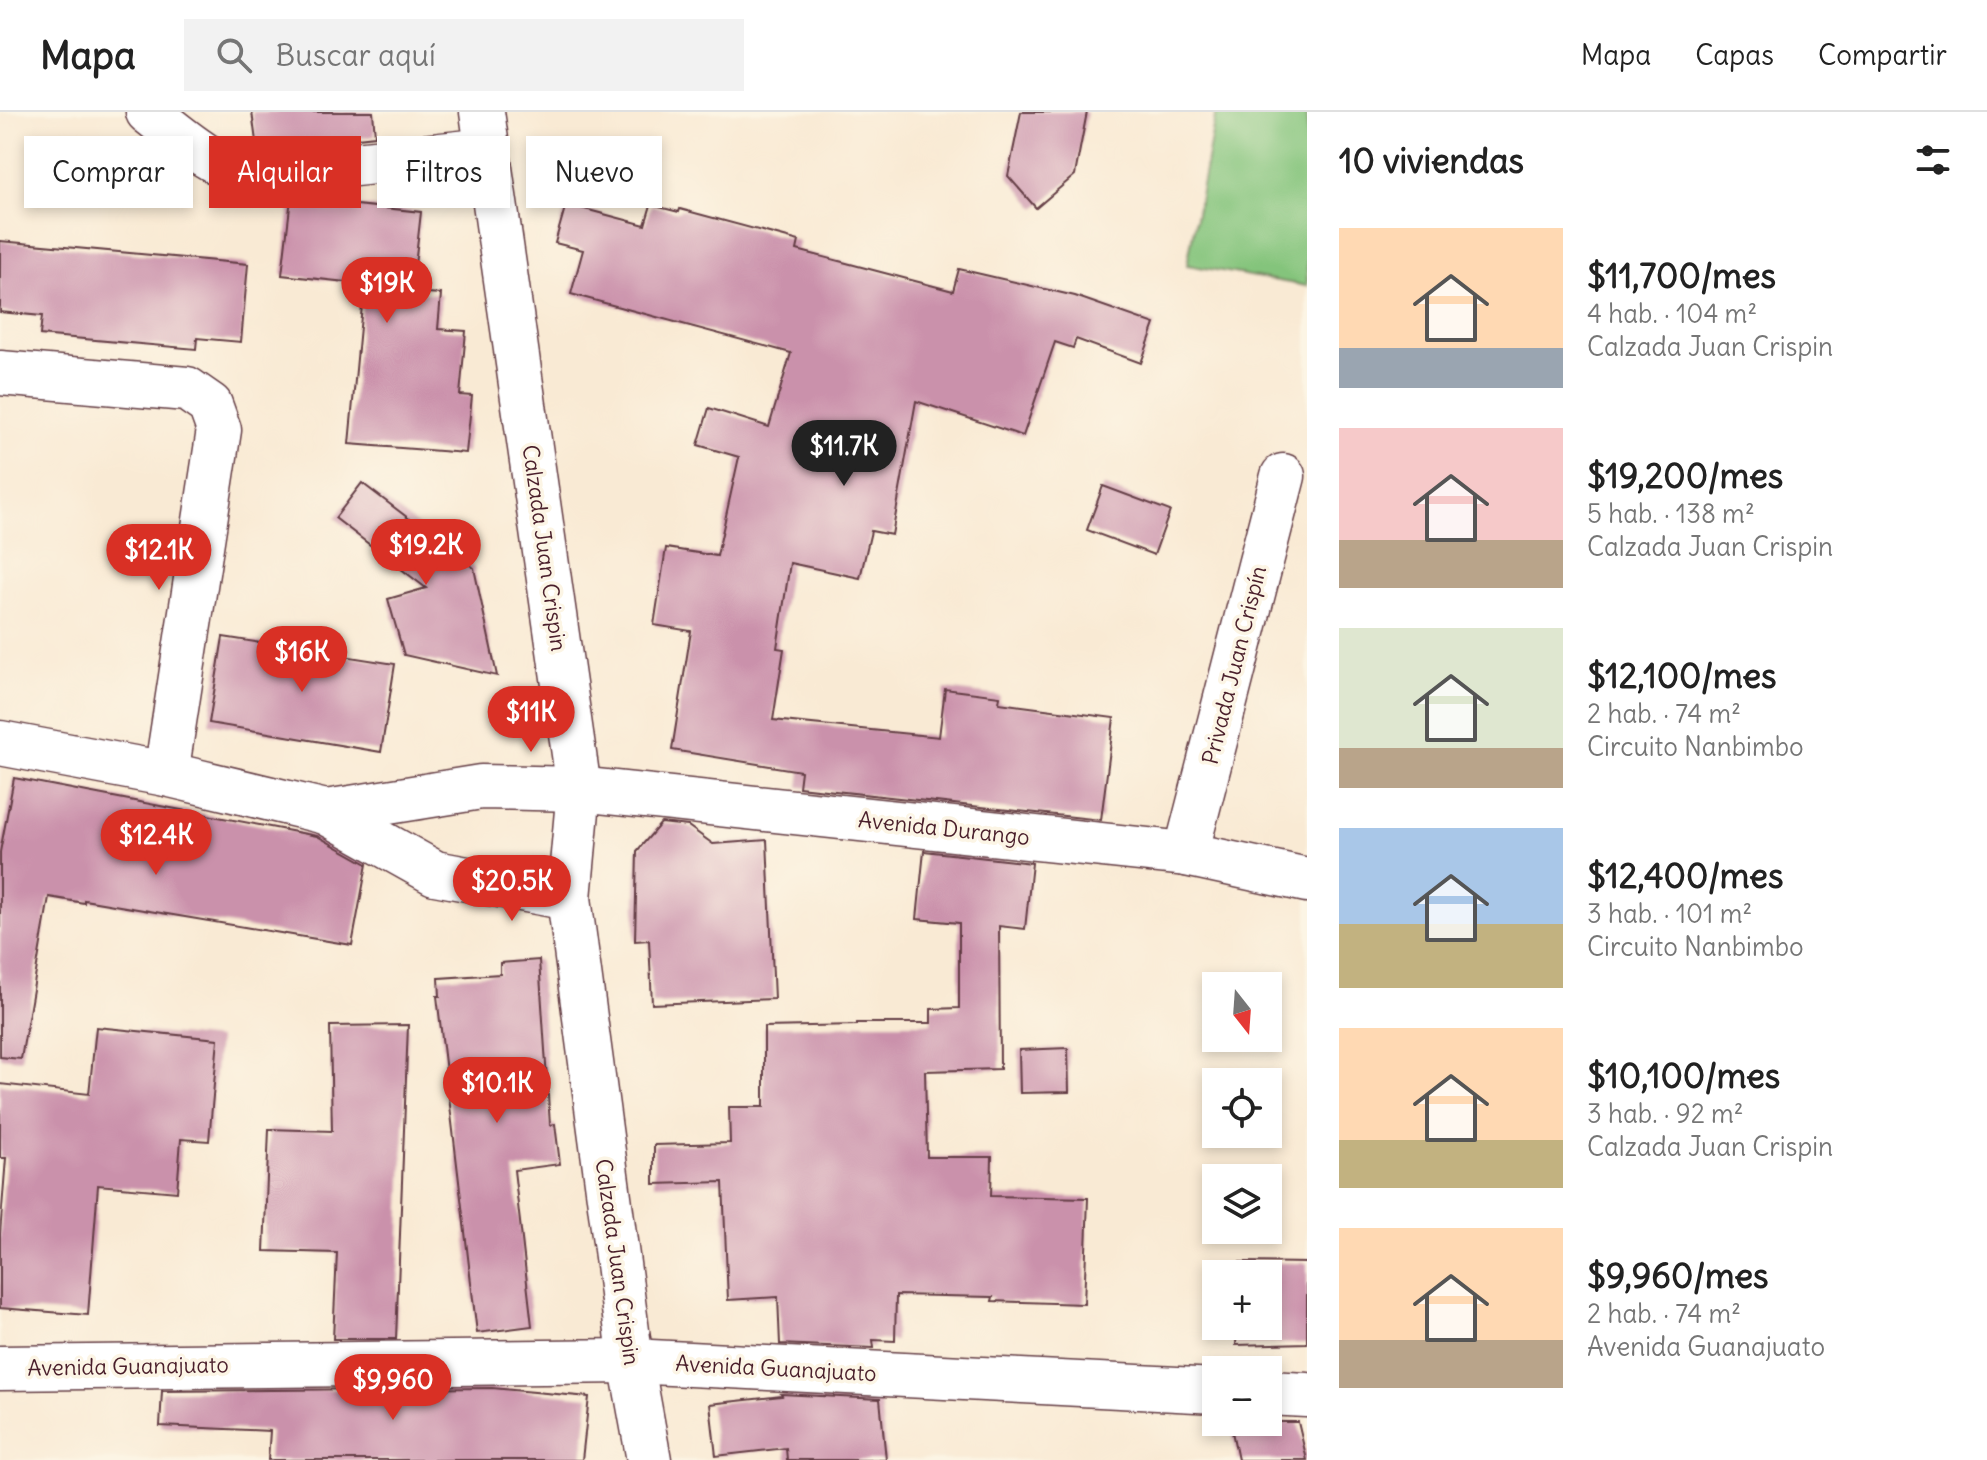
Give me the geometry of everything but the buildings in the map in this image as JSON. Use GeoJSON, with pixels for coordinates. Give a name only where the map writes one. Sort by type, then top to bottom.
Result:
{"type":"FeatureCollection","features":[{"type":"Feature","properties":{"kind":"street"},"geometry":{"type":"LineString","coordinates":[[148,112],[206,156],[231,171],[251,175],[485,131]]}},
{"type":"Feature","properties":{"kind":"street","name":"Calzada Juan Crispin"},"geometry":{"type":"LineString","coordinates":[[485,131],[579,789],[569,898],[631,1361],[649,1460]]}},
{"type":"Feature","properties":{"kind":"street"},"geometry":{"type":"LineString","coordinates":[[0,373],[187,389],[210,405],[219,430],[166,774]]}},
{"type":"Feature","properties":{"kind":"street","name":"Privada Juan Crispín"},"geometry":{"type":"LineString","coordinates":[[1186,854],[1283,476]]}},
{"type":"Feature","properties":{"kind":"street"},"geometry":{"type":"LineString","coordinates":[[0,743],[166,774],[326,812],[435,873],[569,898]]}},
{"type":"Feature","properties":{"kind":"street","name":"Avenida Durango"},"geometry":{"type":"LineString","coordinates":[[326,812],[481,787],[579,789],[1186,854],[1307,880]]}},
{"type":"Feature","properties":{"kind":"street","name":"Avenida Guanajuato"},"geometry":{"type":"LineString","coordinates":[[0,1368],[631,1361],[1202,1390]]}},
{"type":"Feature","properties":{"kind":"street"},"geometry":{"type":"LineString","coordinates":[[1282,1394],[1307,1395]]}},
{"type":"Feature","properties":{"kind":"green space"},"geometry":{"type":"Polygon","coordinates":[[[1216,112],[1307,112],[1307,286],[1187,265],[1216,112]]]}}]}
